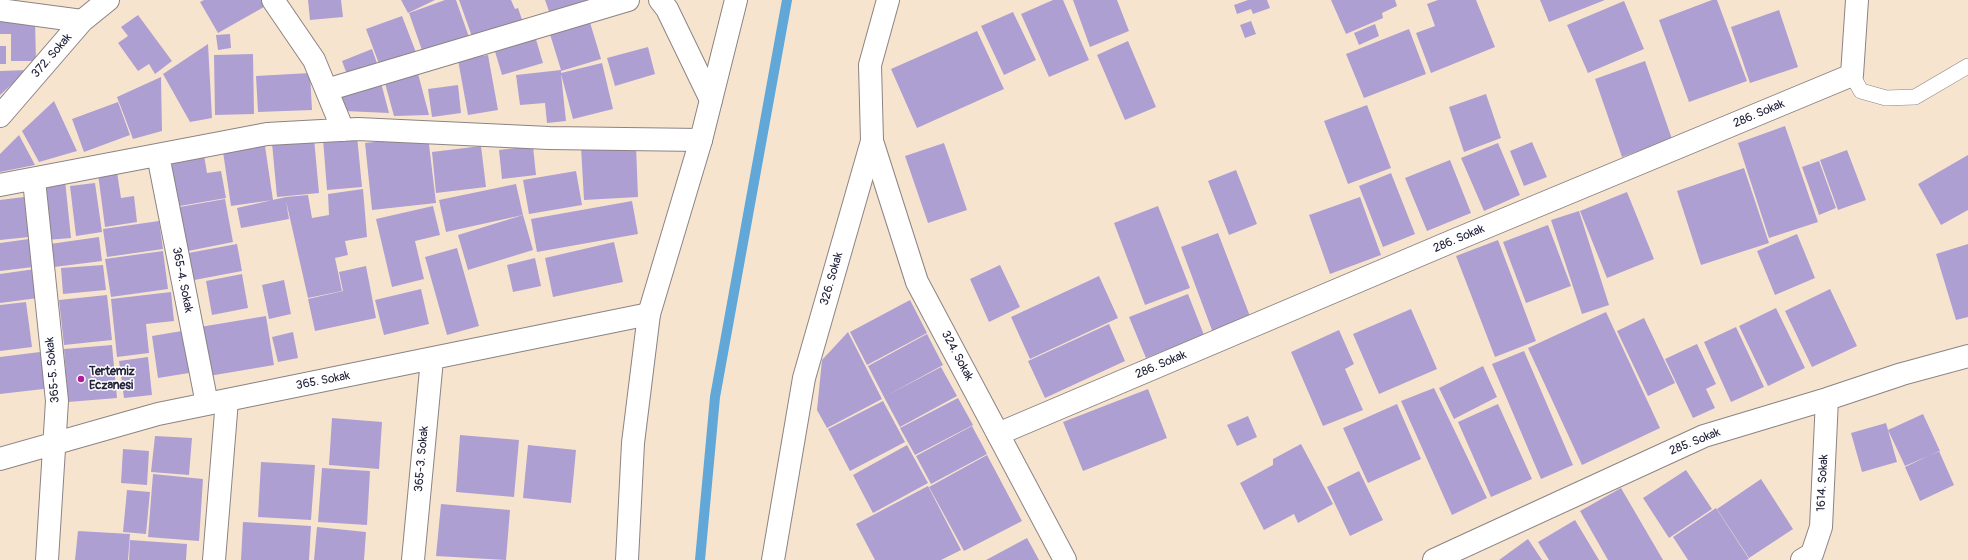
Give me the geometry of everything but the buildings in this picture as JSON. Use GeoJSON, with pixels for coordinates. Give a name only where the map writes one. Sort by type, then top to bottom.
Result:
{"type":"FeatureCollection","features":[{"type":"Feature","properties":{"kind":"street"},"geometry":{"type":"LineString","coordinates":[[273,0],[314,60],[343,130]]}},
{"type":"Feature","properties":{"kind":"street"},"geometry":{"type":"LineString","coordinates":[[327,91],[628,0]]}},
{"type":"Feature","properties":{"kind":"street"},"geometry":{"type":"LineString","coordinates":[[660,0],[667,9],[711,100]]}},
{"type":"Feature","properties":{"kind":"street"},"geometry":{"type":"LineString","coordinates":[[627,560],[632,443],[649,314],[701,140],[736,0]]}},
{"type":"Feature","properties":{"kind":"street","name":"326. Sokak"},"geometry":{"type":"LineString","coordinates":[[773,560],[804,378],[872,141],[870,65],[888,0]]}},
{"type":"Feature","properties":{"kind":"street"},"geometry":{"type":"LineString","coordinates":[[1852,75],[1857,0]]}},
{"type":"Feature","properties":{"kind":"street"},"geometry":{"type":"LineString","coordinates":[[0,10],[95,7]]}},
{"type":"Feature","properties":{"kind":"street","name":"372. Sokak"},"geometry":{"type":"LineString","coordinates":[[0,116],[95,7]]}},
{"type":"Feature","properties":{"kind":"street","name":"286. Sokak"},"geometry":{"type":"LineString","coordinates":[[998,434],[1448,243],[1852,75]]}},
{"type":"Feature","properties":{"kind":"street"},"geometry":{"type":"LineString","coordinates":[[0,185],[34,180],[267,134],[358,128],[549,138],[701,140]]}},
{"type":"Feature","properties":{"kind":"street","name":"324. Sokak"},"geometry":{"type":"LineString","coordinates":[[872,141],[917,282],[1065,560]]}},
{"type":"Feature","properties":{"kind":"street","name":"365-4. Sokak"},"geometry":{"type":"LineString","coordinates":[[158,155],[217,402],[214,560]]}},
{"type":"Feature","properties":{"kind":"street","name":"365-5. Sokak"},"geometry":{"type":"LineString","coordinates":[[34,180],[57,401],[47,560]]}},
{"type":"Feature","properties":{"kind":"street","name":"365. Sokak"},"geometry":{"type":"LineString","coordinates":[[0,459],[55,442],[158,414],[649,314]]}},
{"type":"Feature","properties":{"kind":"street","name":"285. Sokak"},"geometry":{"type":"LineString","coordinates":[[1434,560],[1704,436],[1827,399],[1902,374],[1968,356]]}},
{"type":"Feature","properties":{"kind":"street","name":"365-3. Sokak"},"geometry":{"type":"LineString","coordinates":[[413,560],[432,359]]}},
{"type":"Feature","properties":{"kind":"street","name":"1614. Sokak"},"geometry":{"type":"LineString","coordinates":[[1802,560],[1812,554],[1821,527],[1827,399]]}},
{"type":"Feature","properties":{"kind":"lane"},"geometry":{"type":"LineString","coordinates":[[1852,75],[1862,91],[1886,98],[1915,97],[1968,66]]}},
{"type":"Feature","properties":{"kind":"waterway"},"geometry":{"type":"LineString","coordinates":[[700,560],[715,397],[787,0]]}},
{"type":"Feature","properties":{"kind":"place","name":"Tertemiz Eczanesi"},"geometry":{"type":"Point","coordinates":[81,379]}}]}
